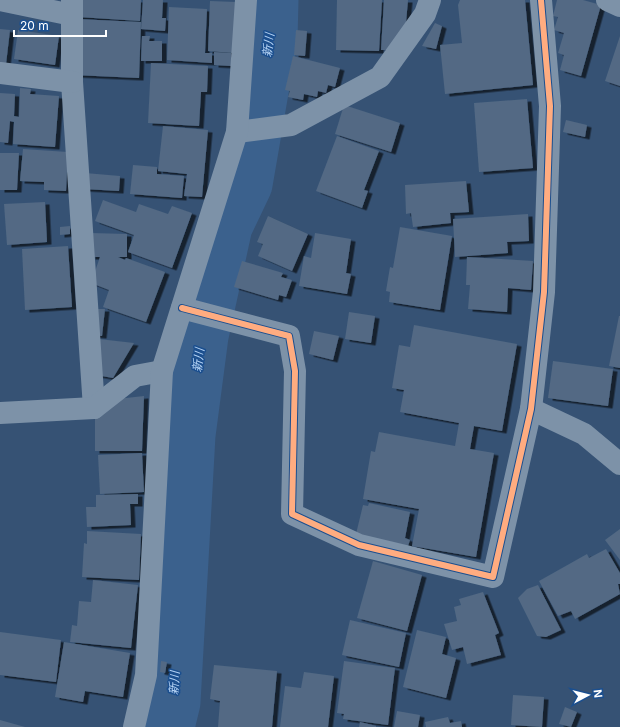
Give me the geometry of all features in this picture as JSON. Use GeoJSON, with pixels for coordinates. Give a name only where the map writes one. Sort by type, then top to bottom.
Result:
{"type":"FeatureCollection","features":[{"type":"Feature","properties":{"kind":"street"},"geometry":{"type":"LineString","coordinates":[[0,0],[72,8],[72,82],[94,408]]}},
{"type":"Feature","properties":{"kind":"street"},"geometry":{"type":"LineString","coordinates":[[134,727],[146,675],[162,370],[237,132],[246,0]]}},
{"type":"Feature","properties":{"kind":"street"},"geometry":{"type":"LineString","coordinates":[[237,132],[291,125],[380,77],[425,14],[430,0]]}},
{"type":"Feature","properties":{"kind":"street"},"geometry":{"type":"LineString","coordinates":[[182,308],[289,336],[295,371],[292,514],[359,545],[493,576],[532,409],[544,292],[550,106],[541,0]]}},
{"type":"Feature","properties":{"kind":"street"},"geometry":{"type":"LineString","coordinates":[[607,0],[620,6]]}},
{"type":"Feature","properties":{"kind":"street"},"geometry":{"type":"LineString","coordinates":[[0,73],[72,82]]}},
{"type":"Feature","properties":{"kind":"street"},"geometry":{"type":"LineString","coordinates":[[0,412],[94,408],[135,376],[162,370]]}},
{"type":"Feature","properties":{"kind":"street"},"geometry":{"type":"LineString","coordinates":[[532,409],[584,434],[620,464]]}},
{"type":"Feature","properties":{"kind":"building"},"geometry":{"type":"Polygon","coordinates":[[[79,0],[141,0],[140,21],[78,17],[79,0]]]}},
{"type":"Feature","properties":{"kind":"building"},"geometry":{"type":"Polygon","coordinates":[[[143,0],[163,0],[162,18],[166,18],[165,31],[141,29],[143,0]]]}},
{"type":"Feature","properties":{"kind":"building"},"geometry":{"type":"Polygon","coordinates":[[[337,0],[382,0],[379,51],[336,50],[337,0]]]}},
{"type":"Feature","properties":{"kind":"building"},"geometry":{"type":"Polygon","coordinates":[[[384,0],[408,0],[405,34],[390,50],[381,50],[384,0]]]}},
{"type":"Feature","properties":{"kind":"building"},"geometry":{"type":"Polygon","coordinates":[[[460,0],[525,0],[533,85],[445,94],[440,45],[462,43],[458,5],[460,0]]]}},
{"type":"Feature","properties":{"kind":"building"},"geometry":{"type":"Polygon","coordinates":[[[557,0],[583,0],[601,5],[581,76],[560,70],[564,55],[558,53],[564,33],[554,30],[558,17],[553,16],[557,0]]]}},
{"type":"Feature","properties":{"kind":"building"},"geometry":{"type":"Polygon","coordinates":[[[210,1],[236,2],[233,53],[208,51],[210,1]]]}},
{"type":"Feature","properties":{"kind":"building"},"geometry":{"type":"Polygon","coordinates":[[[169,7],[207,9],[205,53],[212,53],[212,63],[167,60],[169,7]]]}},
{"type":"Feature","properties":{"kind":"building"},"geometry":{"type":"Polygon","coordinates":[[[76,19],[141,22],[139,78],[74,75],[76,19]]]}},
{"type":"Feature","properties":{"kind":"building"},"geometry":{"type":"Polygon","coordinates":[[[435,23],[442,26],[436,49],[422,46],[435,23]]]}},
{"type":"Feature","properties":{"kind":"building"},"geometry":{"type":"Polygon","coordinates":[[[0,29],[10,30],[6,64],[0,63],[0,29]]]}},
{"type":"Feature","properties":{"kind":"building"},"geometry":{"type":"Polygon","coordinates":[[[18,30],[59,36],[55,65],[14,59],[18,30]]]}},
{"type":"Feature","properties":{"kind":"building"},"geometry":{"type":"Polygon","coordinates":[[[296,30],[307,31],[305,56],[294,55],[296,30]]]}},
{"type":"Feature","properties":{"kind":"building"},"geometry":{"type":"Polygon","coordinates":[[[142,36],[150,36],[149,41],[162,41],[162,61],[141,61],[142,36]]]}},
{"type":"Feature","properties":{"kind":"building"},"geometry":{"type":"Polygon","coordinates":[[[620,36],[620,86],[605,81],[620,36]]]}},
{"type":"Feature","properties":{"kind":"building"},"geometry":{"type":"Polygon","coordinates":[[[214,52],[231,53],[231,66],[214,65],[214,52]]]}},
{"type":"Feature","properties":{"kind":"building"},"geometry":{"type":"Polygon","coordinates":[[[293,56],[340,68],[335,87],[328,85],[326,93],[318,91],[317,97],[304,94],[303,100],[288,97],[290,91],[285,90],[293,56]]]}},
{"type":"Feature","properties":{"kind":"building"},"geometry":{"type":"Polygon","coordinates":[[[151,63],[208,66],[207,92],[201,92],[199,126],[148,123],[151,63]]]}},
{"type":"Feature","properties":{"kind":"building"},"geometry":{"type":"Polygon","coordinates":[[[20,88],[31,89],[30,94],[59,96],[55,147],[13,144],[14,122],[10,121],[8,143],[0,142],[0,93],[15,94],[14,116],[19,117],[20,88]]]}},
{"type":"Feature","properties":{"kind":"building"},"geometry":{"type":"Polygon","coordinates":[[[527,99],[533,168],[479,172],[474,103],[527,99]]]}},
{"type":"Feature","properties":{"kind":"building"},"geometry":{"type":"Polygon","coordinates":[[[344,105],[400,123],[391,152],[335,134],[344,105]]]}},
{"type":"Feature","properties":{"kind":"building"},"geometry":{"type":"Polygon","coordinates":[[[566,120],[587,125],[585,137],[563,132],[566,120]]]}},
{"type":"Feature","properties":{"kind":"building"},"geometry":{"type":"Polygon","coordinates":[[[163,126],[208,130],[202,197],[184,196],[187,174],[158,171],[163,126]]]}},
{"type":"Feature","properties":{"kind":"building"},"geometry":{"type":"Polygon","coordinates":[[[337,136],[379,151],[364,190],[368,191],[362,208],[316,191],[337,136]]]}},
{"type":"Feature","properties":{"kind":"building"},"geometry":{"type":"Polygon","coordinates":[[[23,149],[68,152],[66,191],[44,190],[44,182],[20,181],[23,149]]]}},
{"type":"Feature","properties":{"kind":"building"},"geometry":{"type":"Polygon","coordinates":[[[0,153],[19,153],[17,190],[0,190],[0,153]]]}},
{"type":"Feature","properties":{"kind":"building"},"geometry":{"type":"Polygon","coordinates":[[[133,165],[157,167],[157,174],[184,176],[182,198],[130,194],[133,165]]]}},
{"type":"Feature","properties":{"kind":"building"},"geometry":{"type":"Polygon","coordinates":[[[85,173],[120,176],[119,191],[84,189],[85,173]]]}},
{"type":"Feature","properties":{"kind":"building"},"geometry":{"type":"Polygon","coordinates":[[[466,181],[469,212],[450,213],[451,223],[413,227],[411,213],[406,214],[405,185],[466,181]]]}},
{"type":"Feature","properties":{"kind":"building"},"geometry":{"type":"Polygon","coordinates":[[[103,200],[136,212],[139,204],[168,214],[172,206],[192,213],[172,268],[128,252],[134,235],[95,221],[103,200]]]}},
{"type":"Feature","properties":{"kind":"building"},"geometry":{"type":"Polygon","coordinates":[[[45,202],[47,242],[7,245],[4,204],[45,202]]]}},
{"type":"Feature","properties":{"kind":"building"},"geometry":{"type":"Polygon","coordinates":[[[528,214],[529,241],[507,242],[508,253],[455,257],[453,219],[528,214]]]}},
{"type":"Feature","properties":{"kind":"building"},"geometry":{"type":"Polygon","coordinates":[[[268,216],[308,234],[292,271],[258,256],[263,244],[257,242],[268,216]]]}},
{"type":"Feature","properties":{"kind":"building"},"geometry":{"type":"Polygon","coordinates":[[[70,226],[70,234],[60,235],[60,227],[70,226]]]}},
{"type":"Feature","properties":{"kind":"building"},"geometry":{"type":"Polygon","coordinates":[[[400,227],[452,236],[440,310],[389,302],[390,292],[386,291],[390,267],[393,268],[400,227]]]}},
{"type":"Feature","properties":{"kind":"building"},"geometry":{"type":"Polygon","coordinates":[[[91,233],[127,234],[127,257],[118,257],[125,260],[126,258],[165,272],[146,322],[103,307],[109,290],[91,283],[100,257],[91,257],[91,233]]]}},
{"type":"Feature","properties":{"kind":"building"},"geometry":{"type":"Polygon","coordinates":[[[315,233],[351,239],[346,273],[351,274],[347,294],[299,286],[304,256],[311,258],[315,233]]]}},
{"type":"Feature","properties":{"kind":"building"},"geometry":{"type":"Polygon","coordinates":[[[68,246],[72,307],[25,310],[22,249],[68,246]]]}},
{"type":"Feature","properties":{"kind":"building"},"geometry":{"type":"Polygon","coordinates":[[[467,257],[533,261],[531,290],[508,288],[507,312],[468,309],[470,285],[466,285],[467,257]]]}},
{"type":"Feature","properties":{"kind":"building"},"geometry":{"type":"Polygon","coordinates":[[[242,261],[283,273],[281,277],[292,280],[286,297],[279,295],[278,300],[234,287],[242,261]]]}},
{"type":"Feature","properties":{"kind":"building"},"geometry":{"type":"Polygon","coordinates":[[[90,309],[105,309],[102,336],[90,335],[90,309]]]}},
{"type":"Feature","properties":{"kind":"building"},"geometry":{"type":"Polygon","coordinates":[[[349,312],[375,316],[371,343],[345,339],[349,312]]]}},
{"type":"Feature","properties":{"kind":"building"},"geometry":{"type":"Polygon","coordinates":[[[620,316],[620,368],[609,366],[620,316]]]}},
{"type":"Feature","properties":{"kind":"building"},"geometry":{"type":"Polygon","coordinates":[[[414,325],[517,344],[502,431],[474,426],[470,449],[494,453],[476,557],[412,546],[419,509],[363,499],[371,451],[375,452],[379,432],[455,446],[459,423],[400,412],[404,390],[392,388],[399,345],[410,347],[414,325]]]}},
{"type":"Feature","properties":{"kind":"building"},"geometry":{"type":"Polygon","coordinates":[[[314,331],[339,336],[333,360],[309,354],[314,331]]]}},
{"type":"Feature","properties":{"kind":"building"},"geometry":{"type":"Polygon","coordinates":[[[90,338],[134,343],[113,378],[96,375],[90,338]]]}},
{"type":"Feature","properties":{"kind":"building"},"geometry":{"type":"Polygon","coordinates":[[[553,361],[613,369],[608,406],[548,398],[553,361]]]}},
{"type":"Feature","properties":{"kind":"building"},"geometry":{"type":"Polygon","coordinates":[[[144,396],[142,451],[95,451],[95,418],[117,399],[144,396]]]}},
{"type":"Feature","properties":{"kind":"building"},"geometry":{"type":"Polygon","coordinates":[[[142,453],[144,492],[100,494],[98,455],[142,453]]]}},
{"type":"Feature","properties":{"kind":"building"},"geometry":{"type":"Polygon","coordinates":[[[138,494],[138,504],[130,504],[131,525],[87,527],[86,507],[96,507],[96,495],[138,494]]]}},
{"type":"Feature","properties":{"kind":"building"},"geometry":{"type":"Polygon","coordinates":[[[369,503],[410,512],[405,538],[410,540],[408,546],[356,534],[363,505],[368,506],[369,503]]]}},
{"type":"Feature","properties":{"kind":"building"},"geometry":{"type":"Polygon","coordinates":[[[620,529],[620,560],[605,540],[620,529]]]}},
{"type":"Feature","properties":{"kind":"building"},"geometry":{"type":"Polygon","coordinates":[[[87,531],[141,534],[139,580],[82,577],[84,543],[87,544],[87,531]]]}},
{"type":"Feature","properties":{"kind":"building"},"geometry":{"type":"Polygon","coordinates":[[[606,549],[620,573],[620,584],[618,584],[620,594],[575,619],[571,611],[558,616],[539,581],[587,554],[589,558],[606,549]]]}},
{"type":"Feature","properties":{"kind":"building"},"geometry":{"type":"Polygon","coordinates":[[[373,561],[422,575],[407,631],[357,618],[373,561]]]}},
{"type":"Feature","properties":{"kind":"building"},"geometry":{"type":"Polygon","coordinates":[[[93,580],[138,585],[131,648],[70,642],[72,625],[77,626],[79,601],[91,602],[93,580]]]}},
{"type":"Feature","properties":{"kind":"building"},"geometry":{"type":"Polygon","coordinates":[[[538,585],[561,630],[546,637],[537,636],[518,598],[527,589],[538,585]]]}},
{"type":"Feature","properties":{"kind":"building"},"geometry":{"type":"Polygon","coordinates":[[[483,592],[499,633],[495,635],[501,655],[467,664],[463,647],[452,650],[444,624],[457,621],[454,607],[461,605],[459,599],[483,592]]]}},
{"type":"Feature","properties":{"kind":"building"},"geometry":{"type":"Polygon","coordinates":[[[350,620],[406,633],[399,667],[342,655],[350,620]]]}},
{"type":"Feature","properties":{"kind":"building"},"geometry":{"type":"Polygon","coordinates":[[[417,630],[446,637],[442,654],[456,658],[446,698],[403,687],[417,630]]]}},
{"type":"Feature","properties":{"kind":"building"},"geometry":{"type":"Polygon","coordinates":[[[0,632],[61,640],[56,682],[0,675],[0,632]]]}},
{"type":"Feature","properties":{"kind":"building"},"geometry":{"type":"Polygon","coordinates":[[[64,642],[130,653],[123,697],[85,691],[83,702],[55,697],[64,642]]]}},
{"type":"Feature","properties":{"kind":"building"},"geometry":{"type":"Polygon","coordinates":[[[161,661],[167,662],[165,673],[160,672],[161,661]]]}},
{"type":"Feature","properties":{"kind":"building"},"geometry":{"type":"Polygon","coordinates":[[[344,661],[395,668],[388,725],[343,719],[344,714],[337,713],[344,661]]]}},
{"type":"Feature","properties":{"kind":"building"},"geometry":{"type":"Polygon","coordinates":[[[214,665],[277,671],[272,727],[218,727],[220,701],[210,699],[214,665]]]}},
{"type":"Feature","properties":{"kind":"building"},"geometry":{"type":"Polygon","coordinates":[[[304,672],[334,676],[328,727],[280,727],[285,686],[301,688],[304,672]]]}},
{"type":"Feature","properties":{"kind":"building"},"geometry":{"type":"Polygon","coordinates":[[[513,695],[544,697],[542,727],[511,725],[513,695]]]}},
{"type":"Feature","properties":{"kind":"building"},"geometry":{"type":"Polygon","coordinates":[[[565,707],[577,712],[571,727],[559,724],[565,707]]]}},
{"type":"Feature","properties":{"kind":"building"},"geometry":{"type":"Polygon","coordinates":[[[397,711],[420,715],[418,727],[394,727],[397,711]]]}},
{"type":"Feature","properties":{"kind":"building"},"geometry":{"type":"Polygon","coordinates":[[[448,717],[450,723],[461,721],[462,727],[426,727],[425,722],[448,717]]]}},
{"type":"Feature","properties":{"kind":"building"},"geometry":{"type":"Polygon","coordinates":[[[0,720],[25,727],[0,727],[0,720]]]}},
{"type":"Feature","properties":{"kind":"building"},"geometry":{"type":"Polygon","coordinates":[[[360,722],[376,726],[376,727],[359,727],[360,722]]]}},
{"type":"Feature","properties":{"kind":"waterway","name":"新川"},"geometry":{"type":"LineString","coordinates":[[167,727],[173,702],[188,435],[201,336],[225,226],[245,184],[270,39],[271,0]]}},
{"type":"Feature","properties":{"kind":"cycle path"},"geometry":{"type":"LineString","coordinates":[[182,308],[289,336],[295,371],[292,514],[359,545],[493,577],[531,409],[544,292],[550,106],[541,0]]}}]}
